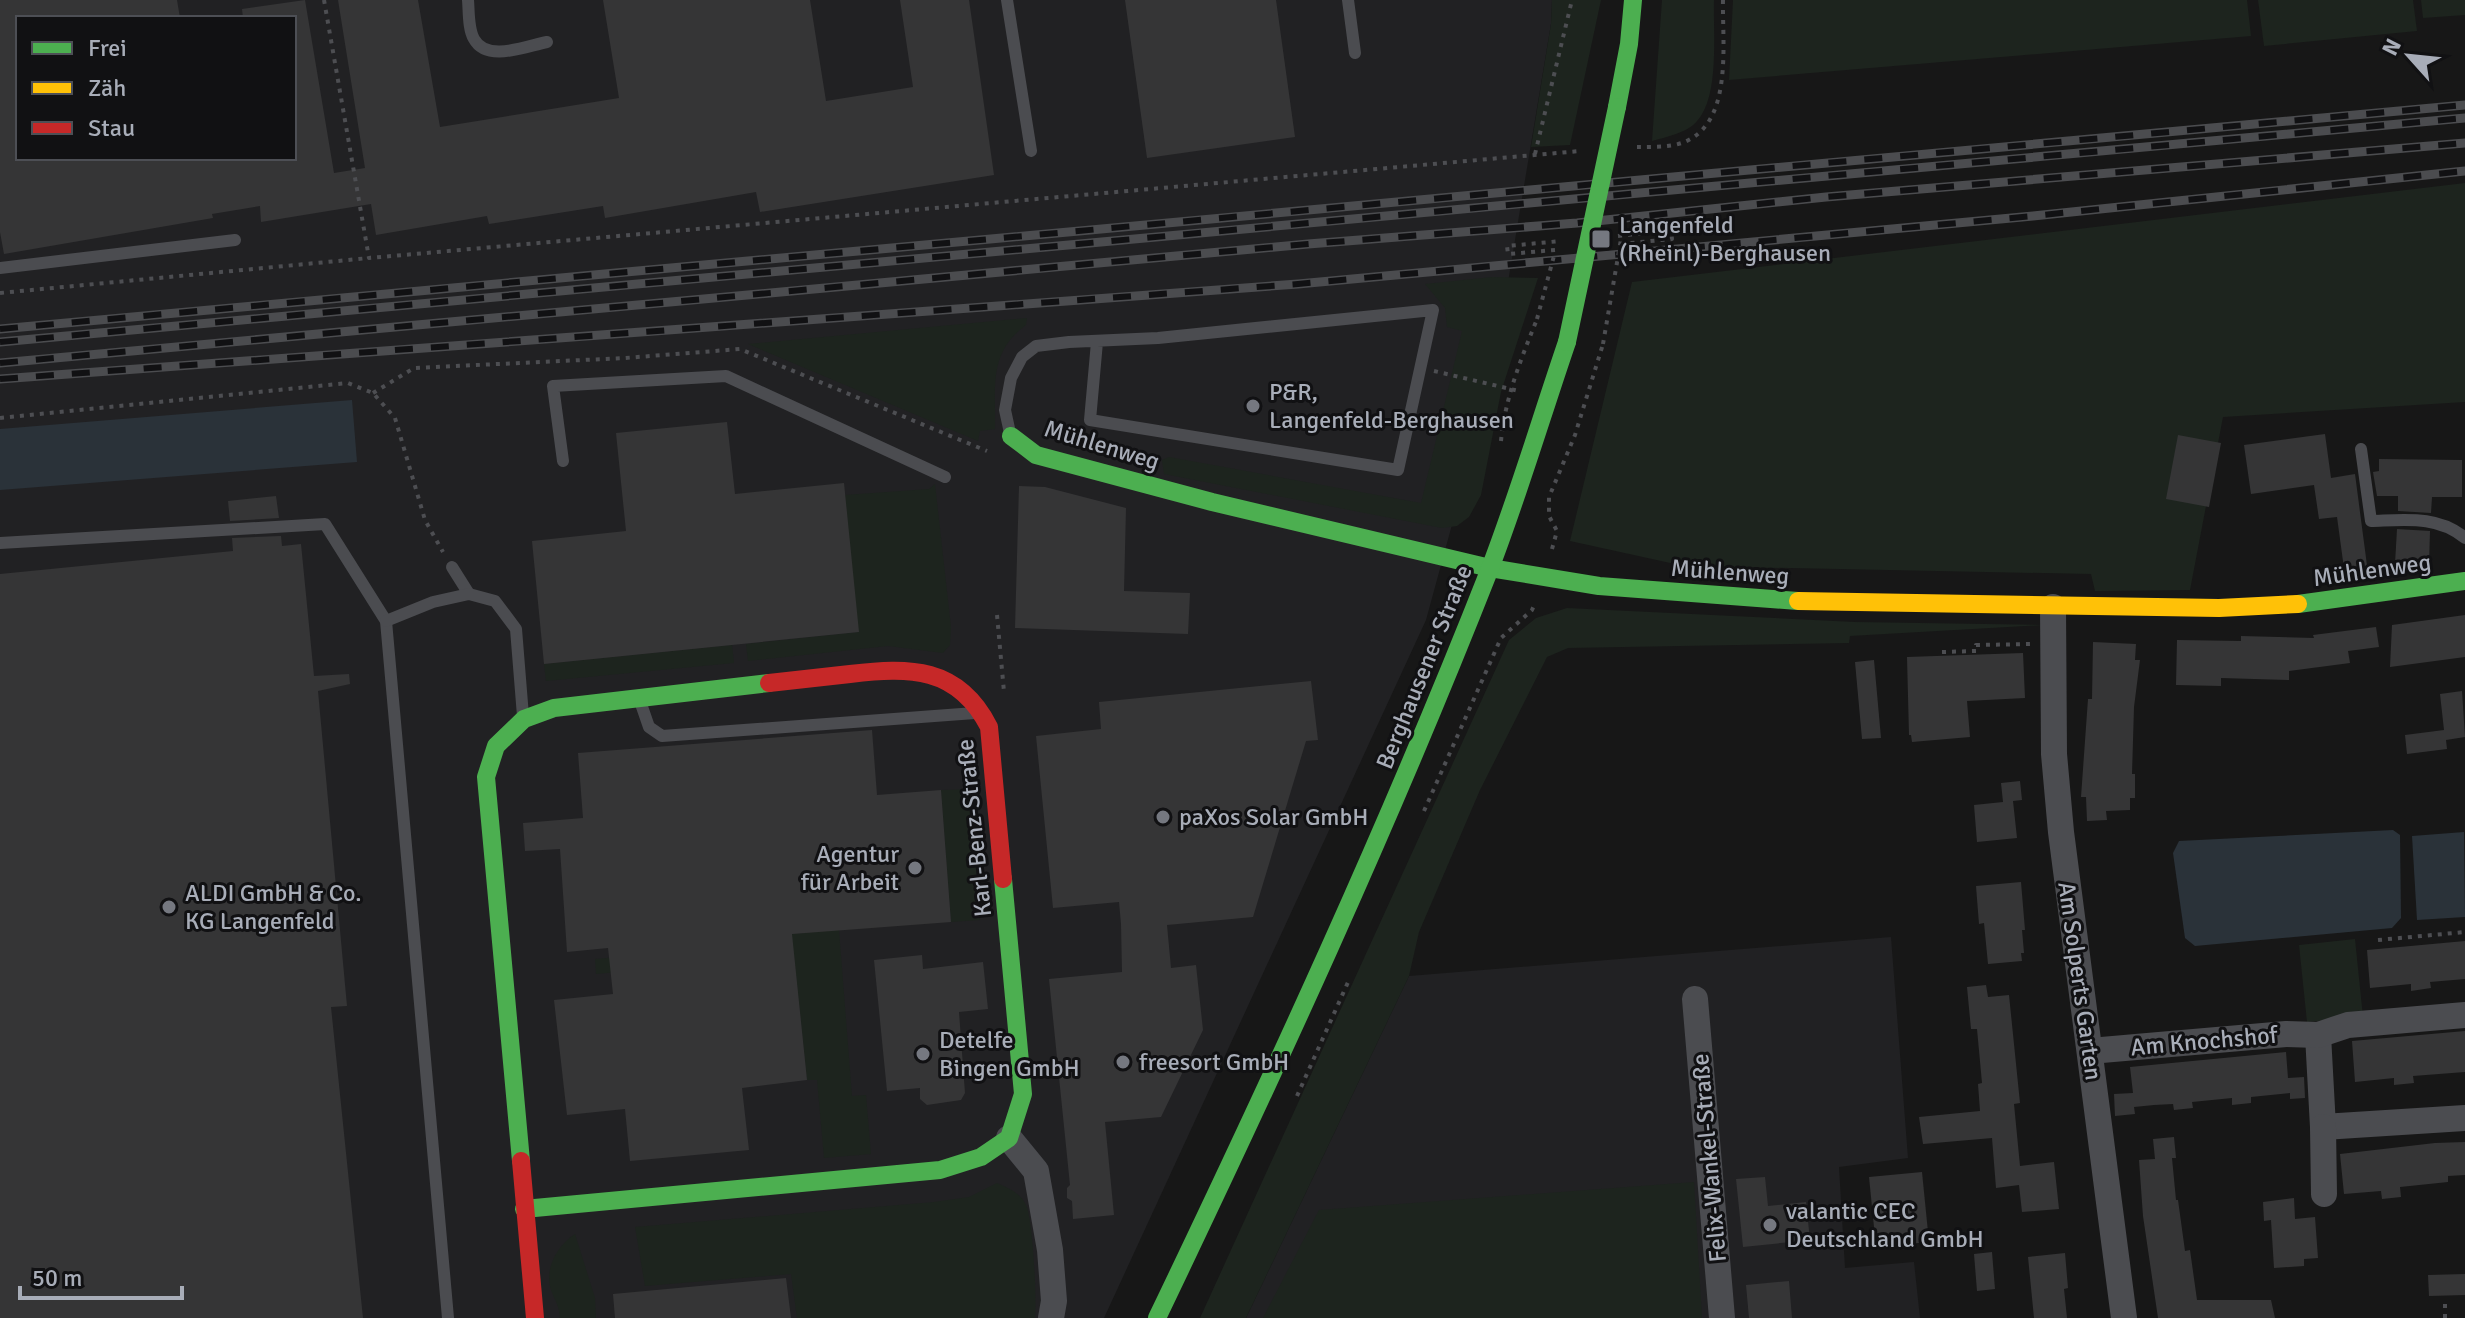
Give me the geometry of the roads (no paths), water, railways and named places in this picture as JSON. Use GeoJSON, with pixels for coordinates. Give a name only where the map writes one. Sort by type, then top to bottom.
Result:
{"type":"FeatureCollection","features":[{"type":"Feature","properties":{"kind":"street","name":"Berghausener Straße"},"geometry":{"type":"LineString","coordinates":[[1157,1318],[1375,850],[1490,568],[1567,342],[1617,107],[1629,44],[1633,0]]}},
{"type":"Feature","properties":{"kind":"street","name":"Mühlenweg"},"geometry":{"type":"LineString","coordinates":[[1011,436],[1036,455],[1212,502],[1490,568],[1599,586],[1826,603],[2219,608],[2299,604],[2465,581]]}},
{"type":"Feature","properties":{"kind":"street","name":"Am Solperts Garten"},"geometry":{"type":"LineString","coordinates":[[2053,607],[2054,754],[2061,832],[2124,1318]]}},
{"type":"Feature","properties":{"kind":"street","name":"Karl-Benz-Straße"},"geometry":{"type":"LineString","coordinates":[[535,1318],[486,777],[496,746],[524,719],[554,708],[895,669],[927,672],[957,686],[983,713],[989,727],[1023,1094],[1009,1138]]}},
{"type":"Feature","properties":{"kind":"street","name":"Felix-Wankel-Straße"},"geometry":{"type":"LineString","coordinates":[[1695,999],[1722,1318]]}},
{"type":"Feature","properties":{"kind":"street","name":"Am Knochshof"},"geometry":{"type":"LineString","coordinates":[[2090,1051],[2286,1034],[2318,1035],[2348,1025],[2465,1015]]}},
{"type":"Feature","properties":{"kind":"street"},"geometry":{"type":"LineString","coordinates":[[2318,1035],[2324,1194]]}},
{"type":"Feature","properties":{"kind":"street"},"geometry":{"type":"LineString","coordinates":[[2323,1127],[2465,1118]]}},
{"type":"Feature","properties":{"kind":"street"},"geometry":{"type":"LineString","coordinates":[[524,1209],[940,1170],[981,1157],[1009,1138],[1036,1171],[1050,1250],[1054,1301],[1051,1318]]}},
{"type":"Feature","properties":{"kind":"lane"},"geometry":{"type":"LineString","coordinates":[[468,0],[472,38],[492,53],[547,42]]}},
{"type":"Feature","properties":{"kind":"lane"},"geometry":{"type":"LineString","coordinates":[[1007,0],[1031,151]]}},
{"type":"Feature","properties":{"kind":"lane"},"geometry":{"type":"LineString","coordinates":[[1348,0],[1355,53]]}},
{"type":"Feature","properties":{"kind":"lane"},"geometry":{"type":"LineString","coordinates":[[0,268],[235,240]]}},
{"type":"Feature","properties":{"kind":"lane"},"geometry":{"type":"LineString","coordinates":[[1011,436],[1005,410],[1011,378],[1022,357],[1036,346],[1326,323],[1433,310],[1398,470],[1090,420],[1097,342]]}},
{"type":"Feature","properties":{"kind":"lane"},"geometry":{"type":"LineString","coordinates":[[563,461],[553,386],[726,376],[945,477]]}},
{"type":"Feature","properties":{"kind":"lane"},"geometry":{"type":"LineString","coordinates":[[2361,449],[2371,521],[2417,519],[2441,523],[2465,538]]}},
{"type":"Feature","properties":{"kind":"lane"},"geometry":{"type":"LineString","coordinates":[[0,543],[325,524],[386,621],[448,1318]]}},
{"type":"Feature","properties":{"kind":"lane"},"geometry":{"type":"LineString","coordinates":[[452,567],[469,594]]}},
{"type":"Feature","properties":{"kind":"lane"},"geometry":{"type":"LineString","coordinates":[[386,621],[433,602],[469,594],[495,601],[516,629],[524,719]]}},
{"type":"Feature","properties":{"kind":"lane"},"geometry":{"type":"LineString","coordinates":[[639,698],[649,727],[662,736],[983,713]]}},
{"type":"Feature","properties":{"kind":"railway"},"geometry":{"type":"LineString","coordinates":[[0,329],[2465,105]]}},
{"type":"Feature","properties":{"kind":"railway"},"geometry":{"type":"LineString","coordinates":[[0,342],[2465,118]]}},
{"type":"Feature","properties":{"kind":"railway"},"geometry":{"type":"LineString","coordinates":[[0,363],[1308,244],[1577,223],[1826,197],[2465,143]]}},
{"type":"Feature","properties":{"kind":"railway"},"geometry":{"type":"LineString","coordinates":[[0,379],[1298,284],[2033,216],[2465,171]]}},
{"type":"Feature","properties":{"kind":"place","name":"Langenfeld (Rheinl)-Berghausen"},"geometry":{"type":"Point","coordinates":[1601,239]}},
{"type":"Feature","properties":{"kind":"place","name":"P&R, Langenfeld-Berghausen"},"geometry":{"type":"Point","coordinates":[1253,406]}},
{"type":"Feature","properties":{"kind":"place","name":"paXos Solar GmbH"},"geometry":{"type":"Point","coordinates":[1163,817]}},
{"type":"Feature","properties":{"kind":"place","name":"Agentur für Arbeit"},"geometry":{"type":"Point","coordinates":[915,868]}},
{"type":"Feature","properties":{"kind":"place","name":"ALDI GmbH & Co. KG Langenfeld"},"geometry":{"type":"Point","coordinates":[169,907]}},
{"type":"Feature","properties":{"kind":"place","name":"Detelfe Bingen GmbH"},"geometry":{"type":"Point","coordinates":[923,1054]}},
{"type":"Feature","properties":{"kind":"place","name":"freesort GmbH"},"geometry":{"type":"Point","coordinates":[1123,1062]}},
{"type":"Feature","properties":{"kind":"place","name":"valantic CEC Deutschland GmbH"},"geometry":{"type":"Point","coordinates":[1770,1225]}}]}
